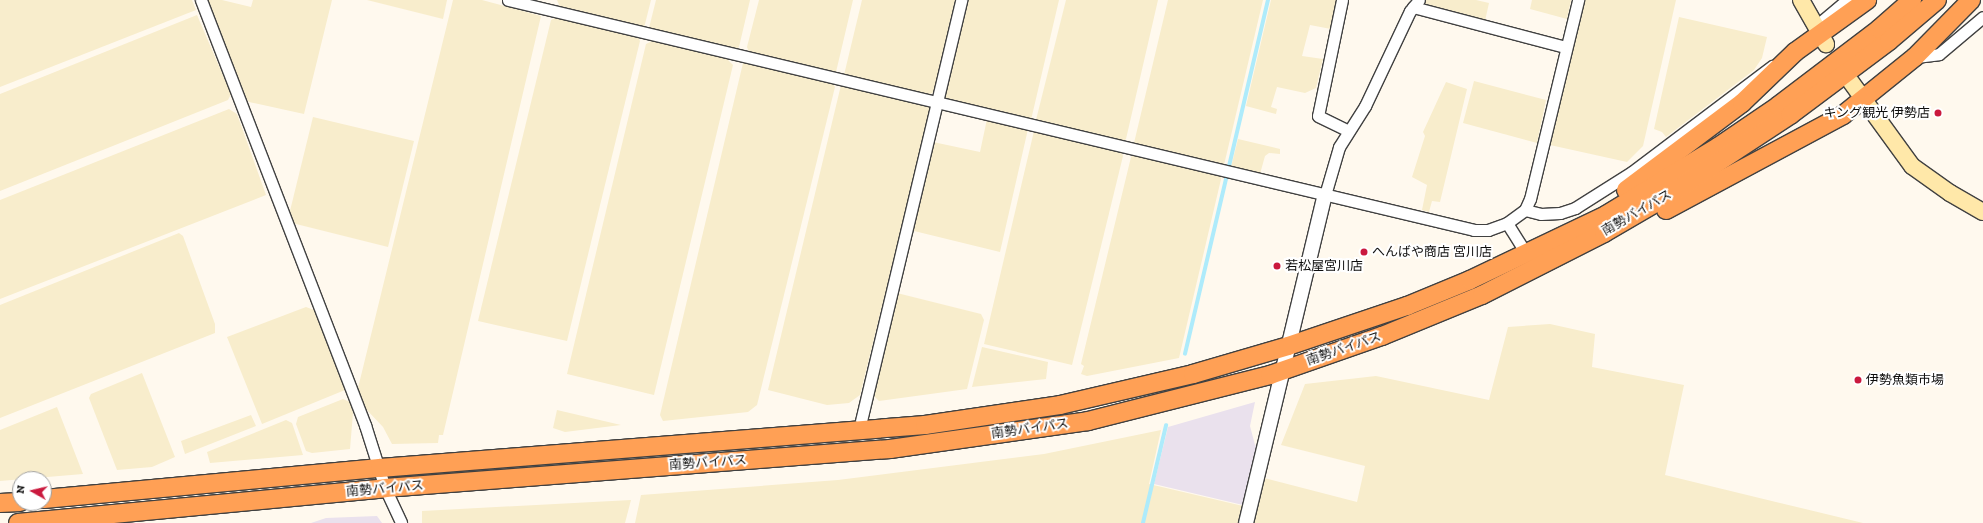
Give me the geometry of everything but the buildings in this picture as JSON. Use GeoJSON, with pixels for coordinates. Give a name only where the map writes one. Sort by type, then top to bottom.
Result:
{"type":"FeatureCollection","features":[{"type":"Feature","properties":{"kind":"highway"},"geometry":{"type":"LineString","coordinates":[[1526,253],[1636,184],[1742,103],[1795,52],[1867,0]]}},
{"type":"Feature","properties":{"kind":"highway","name":"南勢バイパス"},"geometry":{"type":"LineString","coordinates":[[52,498],[380,468],[925,425],[1060,405],[1131,389],[1288,346],[1407,306],[1526,253],[1606,215],[1718,147],[1832,66],[1912,0]]}},
{"type":"Feature","properties":{"kind":"highway","name":"南勢バイパス"},"geometry":{"type":"LineString","coordinates":[[18,523],[385,488],[890,449],[1088,420],[1281,370],[1382,336],[1482,295],[1535,270],[1659,201],[1732,155],[1841,79],[1937,0]]}},
{"type":"Feature","properties":{"kind":"highway"},"geometry":{"type":"LineString","coordinates":[[1535,270],[1584,254],[1843,115],[1864,100],[1915,57],[1970,0]]}},
{"type":"Feature","properties":{"kind":"highway"},"geometry":{"type":"LineString","coordinates":[[0,503],[12,502]]}},
{"type":"Feature","properties":{"kind":"main road"},"geometry":{"type":"LineString","coordinates":[[1801,0],[1820,34]]}},
{"type":"Feature","properties":{"kind":"main road"},"geometry":{"type":"LineString","coordinates":[[1851,82],[1912,166],[1950,193],[1983,212]]}},
{"type":"Feature","properties":{"kind":"street"},"geometry":{"type":"LineString","coordinates":[[201,0],[366,425],[385,488],[401,523]]}},
{"type":"Feature","properties":{"kind":"street"},"geometry":{"type":"LineString","coordinates":[[508,0],[1474,230],[1488,230],[1507,223],[1525,210],[1578,0]]}},
{"type":"Feature","properties":{"kind":"street"},"geometry":{"type":"LineString","coordinates":[[861,421],[961,0]]}},
{"type":"Feature","properties":{"kind":"street"},"geometry":{"type":"LineString","coordinates":[[1342,0],[1318,116],[1349,131]]}},
{"type":"Feature","properties":{"kind":"street"},"geometry":{"type":"LineString","coordinates":[[1820,34],[1848,0]]}},
{"type":"Feature","properties":{"kind":"street"},"geometry":{"type":"LineString","coordinates":[[1246,523],[1281,370],[1334,160],[1368,99],[1416,3],[1566,47]]}},
{"type":"Feature","properties":{"kind":"street"},"geometry":{"type":"LineString","coordinates":[[1915,57],[1939,54],[1983,17]]}},
{"type":"Feature","properties":{"kind":"street"},"geometry":{"type":"LineString","coordinates":[[1525,210],[1541,214],[1560,213],[1575,208],[1632,172],[1757,75],[1795,52]]}},
{"type":"Feature","properties":{"kind":"street"},"geometry":{"type":"LineString","coordinates":[[1507,223],[1526,253]]}},
{"type":"Feature","properties":{"kind":"shaded area"},"geometry":{"type":"Polygon","coordinates":[[[0,0],[192,0],[196,10],[0,87],[0,0]]]}},
{"type":"Feature","properties":{"kind":"shaded area"},"geometry":{"type":"Polygon","coordinates":[[[208,0],[222,0],[251,7],[253,0],[332,0],[304,114],[249,102],[242,93],[208,0]]]}},
{"type":"Feature","properties":{"kind":"shaded area"},"geometry":{"type":"Polygon","coordinates":[[[367,0],[447,0],[443,19],[367,0]]]}},
{"type":"Feature","properties":{"kind":"shaded area"},"geometry":{"type":"Polygon","coordinates":[[[453,0],[482,0],[541,16],[443,435],[439,435],[438,443],[392,444],[383,427],[365,408],[358,388],[453,0]]]}},
{"type":"Feature","properties":{"kind":"shaded area"},"geometry":{"type":"Polygon","coordinates":[[[557,0],[651,0],[644,28],[560,7],[557,0]]]}},
{"type":"Feature","properties":{"kind":"shaded area"},"geometry":{"type":"Polygon","coordinates":[[[656,0],[750,0],[739,47],[734,50],[649,28],[656,0]]]}},
{"type":"Feature","properties":{"kind":"shaded area"},"geometry":{"type":"Polygon","coordinates":[[[759,0],[853,0],[836,72],[749,52],[747,47],[759,0]]]}},
{"type":"Feature","properties":{"kind":"shaded area"},"geometry":{"type":"Polygon","coordinates":[[[862,0],[955,0],[934,92],[928,95],[844,75],[862,0]]]}},
{"type":"Feature","properties":{"kind":"shaded area"},"geometry":{"type":"Polygon","coordinates":[[[965,0],[1059,0],[1031,120],[945,100],[943,95],[965,0]]]}},
{"type":"Feature","properties":{"kind":"shaded area"},"geometry":{"type":"Polygon","coordinates":[[[1066,0],[1158,0],[1126,139],[1122,142],[1036,120],[1066,0]]]}},
{"type":"Feature","properties":{"kind":"shaded area"},"geometry":{"type":"Polygon","coordinates":[[[1168,0],[1263,0],[1224,165],[1134,143],[1168,0]]]}},
{"type":"Feature","properties":{"kind":"shaded area"},"geometry":{"type":"Polygon","coordinates":[[[1271,0],[1339,0],[1331,29],[1310,25],[1302,56],[1323,59],[1316,88],[1305,93],[1277,87],[1271,107],[1277,109],[1276,114],[1246,106],[1271,0]]]}},
{"type":"Feature","properties":{"kind":"shaded area"},"geometry":{"type":"Polygon","coordinates":[[[1423,0],[1476,0],[1489,3],[1485,21],[1422,5],[1423,0]]]}},
{"type":"Feature","properties":{"kind":"shaded area"},"geometry":{"type":"Polygon","coordinates":[[[1532,0],[1571,0],[1567,19],[1530,9],[1532,0]]]}},
{"type":"Feature","properties":{"kind":"shaded area"},"geometry":{"type":"Polygon","coordinates":[[[1584,0],[1676,0],[1643,146],[1627,162],[1550,145],[1584,0]]]}},
{"type":"Feature","properties":{"kind":"shaded area"},"geometry":{"type":"Polygon","coordinates":[[[197,15],[231,94],[228,100],[0,191],[0,94],[197,15]]]}},
{"type":"Feature","properties":{"kind":"shaded area"},"geometry":{"type":"Polygon","coordinates":[[[557,17],[638,37],[640,41],[567,341],[478,321],[551,20],[557,17]]]}},
{"type":"Feature","properties":{"kind":"shaded area"},"geometry":{"type":"Polygon","coordinates":[[[1679,17],[1767,37],[1762,58],[1754,70],[1666,137],[1662,132],[1654,129],[1679,17]]]}},
{"type":"Feature","properties":{"kind":"shaded area"},"geometry":{"type":"Polygon","coordinates":[[[652,41],[727,59],[733,65],[654,395],[567,374],[646,44],[652,41]]]}},
{"type":"Feature","properties":{"kind":"shaded area"},"geometry":{"type":"Polygon","coordinates":[[[749,62],[832,82],[835,87],[757,405],[748,412],[663,421],[660,415],[743,63],[749,62]]]}},
{"type":"Feature","properties":{"kind":"shaded area"},"geometry":{"type":"Polygon","coordinates":[[[1474,81],[1546,100],[1537,143],[1463,123],[1474,81]]]}},
{"type":"Feature","properties":{"kind":"shaded area"},"geometry":{"type":"Polygon","coordinates":[[[1446,82],[1467,89],[1440,202],[1432,201],[1429,212],[1422,210],[1427,185],[1412,177],[1425,136],[1423,132],[1446,82]]]}},
{"type":"Feature","properties":{"kind":"shaded area"},"geometry":{"type":"Polygon","coordinates":[[[841,85],[928,105],[931,108],[860,395],[849,403],[827,405],[768,390],[841,85]]]}},
{"type":"Feature","properties":{"kind":"shaded area"},"geometry":{"type":"Polygon","coordinates":[[[229,109],[237,114],[266,195],[0,299],[0,200],[229,109]]]}},
{"type":"Feature","properties":{"kind":"shaded area"},"geometry":{"type":"Polygon","coordinates":[[[313,117],[414,141],[388,247],[292,223],[289,215],[313,117]]]}},
{"type":"Feature","properties":{"kind":"shaded area"},"geometry":{"type":"Polygon","coordinates":[[[987,119],[1028,129],[1000,252],[910,230],[933,142],[980,152],[987,119]]]}},
{"type":"Feature","properties":{"kind":"shaded area"},"geometry":{"type":"Polygon","coordinates":[[[1034,131],[1121,151],[1123,156],[1072,365],[984,344],[1034,131]]]}},
{"type":"Feature","properties":{"kind":"shaded area"},"geometry":{"type":"Polygon","coordinates":[[[1238,139],[1280,149],[1280,154],[1269,153],[1265,156],[1260,174],[1231,167],[1238,139]]]}},
{"type":"Feature","properties":{"kind":"shaded area"},"geometry":{"type":"Polygon","coordinates":[[[1136,154],[1222,175],[1179,358],[1087,376],[1081,374],[1084,366],[1081,364],[1131,157],[1136,154]]]}},
{"type":"Feature","properties":{"kind":"shaded area"},"geometry":{"type":"Polygon","coordinates":[[[179,233],[183,236],[215,324],[215,333],[0,418],[0,305],[179,233]]]}},
{"type":"Feature","properties":{"kind":"shaded area"},"geometry":{"type":"Polygon","coordinates":[[[897,293],[981,314],[984,320],[967,389],[879,401],[873,395],[897,293]]]}},
{"type":"Feature","properties":{"kind":"shaded area"},"geometry":{"type":"Polygon","coordinates":[[[306,307],[314,310],[345,390],[262,424],[227,337],[306,307]]]}},
{"type":"Feature","properties":{"kind":"shaded area"},"geometry":{"type":"Polygon","coordinates":[[[1550,324],[1595,334],[1592,367],[1684,385],[1665,475],[1863,523],[1254,523],[1264,478],[1357,502],[1365,466],[1281,445],[1305,384],[1376,376],[1489,400],[1508,327],[1550,324]]]}},
{"type":"Feature","properties":{"kind":"shaded area"},"geometry":{"type":"Polygon","coordinates":[[[982,347],[1048,362],[1046,379],[972,387],[982,347]]]}},
{"type":"Feature","properties":{"kind":"shaded area"},"geometry":{"type":"Polygon","coordinates":[[[142,373],[175,457],[152,467],[117,470],[89,398],[91,394],[142,373]]]}},
{"type":"Feature","properties":{"kind":"shaded area"},"geometry":{"type":"Polygon","coordinates":[[[343,399],[350,402],[353,413],[350,449],[312,453],[306,451],[296,424],[298,417],[343,399]]]}},
{"type":"Feature","properties":{"kind":"shaded area"},"geometry":{"type":"Polygon","coordinates":[[[1255,402],[1250,426],[1255,445],[1257,446],[1243,505],[1154,484],[1168,427],[1255,402]]]}},
{"type":"Feature","properties":{"kind":"shaded area"},"geometry":{"type":"Polygon","coordinates":[[[57,407],[83,474],[52,477],[52,471],[12,471],[12,480],[0,481],[0,430],[57,407]]]}},
{"type":"Feature","properties":{"kind":"shaded area"},"geometry":{"type":"Polygon","coordinates":[[[557,410],[621,425],[565,432],[553,428],[557,410]]]}},
{"type":"Feature","properties":{"kind":"shaded area"},"geometry":{"type":"Polygon","coordinates":[[[251,415],[256,426],[185,454],[181,441],[251,415]]]}},
{"type":"Feature","properties":{"kind":"shaded area"},"geometry":{"type":"Polygon","coordinates":[[[286,420],[292,423],[303,455],[210,463],[207,452],[286,420]]]}},
{"type":"Feature","properties":{"kind":"shaded area"},"geometry":{"type":"Polygon","coordinates":[[[1161,430],[1149,484],[1243,506],[1239,523],[635,523],[641,495],[838,480],[1044,454],[1161,430]]]}},
{"type":"Feature","properties":{"kind":"shaded area"},"geometry":{"type":"Polygon","coordinates":[[[631,500],[625,523],[422,523],[422,511],[631,500]]]}},
{"type":"Feature","properties":{"kind":"shaded area"},"geometry":{"type":"Polygon","coordinates":[[[377,516],[382,523],[311,523],[326,518],[377,516]]]}},
{"type":"Feature","properties":{"kind":"waterway"},"geometry":{"type":"LineString","coordinates":[[1185,354],[1268,0]]}},
{"type":"Feature","properties":{"kind":"waterway"},"geometry":{"type":"LineString","coordinates":[[1143,523],[1166,426]]}},
{"type":"Feature","properties":{"kind":"place","name":"キング観光 伊勢店"},"geometry":{"type":"Point","coordinates":[1938,113]}},
{"type":"Feature","properties":{"kind":"place","name":"へんばや商店 宮川店"},"geometry":{"type":"Point","coordinates":[1364,252]}},
{"type":"Feature","properties":{"kind":"place","name":"若松屋宮川店"},"geometry":{"type":"Point","coordinates":[1277,266]}},
{"type":"Feature","properties":{"kind":"place","name":"伊勢魚類市場"},"geometry":{"type":"Point","coordinates":[1858,380]}}]}
